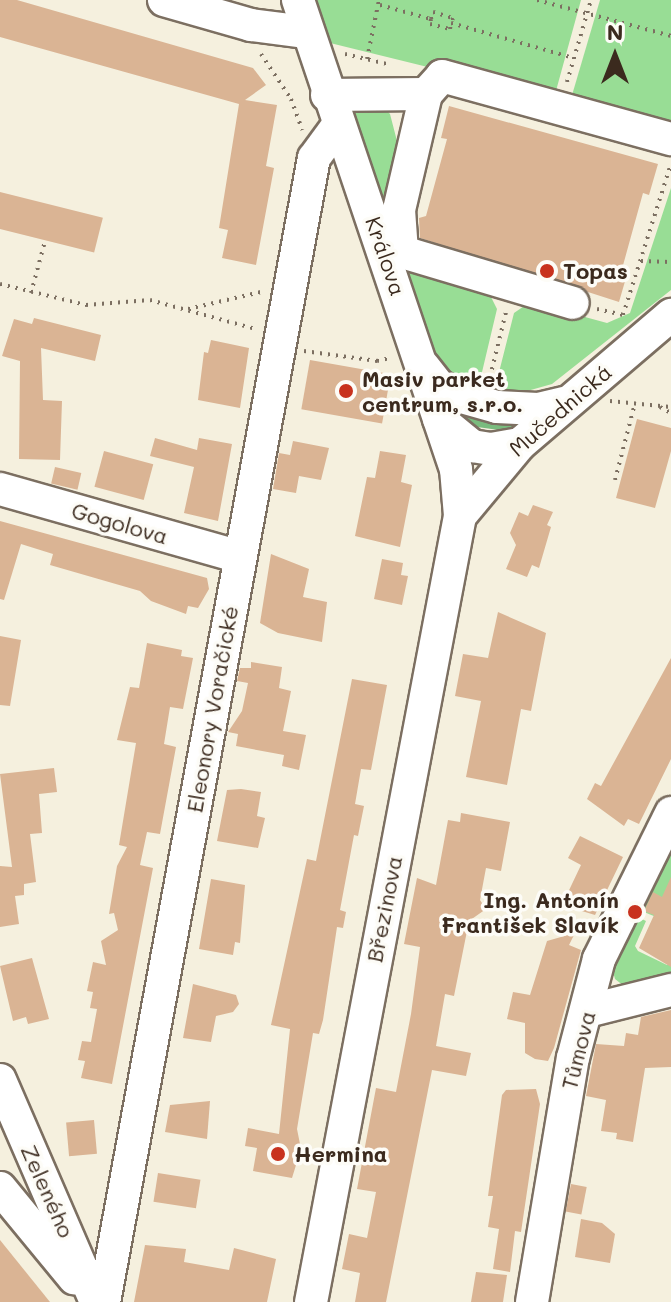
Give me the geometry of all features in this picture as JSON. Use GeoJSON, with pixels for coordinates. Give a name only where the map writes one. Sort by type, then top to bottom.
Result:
{"type":"FeatureCollection","features":[{"type":"Feature","properties":{"kind":"street"},"geometry":{"type":"LineString","coordinates":[[164,0],[251,25],[305,32]]}},
{"type":"Feature","properties":{"kind":"street","name":"Králova"},"geometry":{"type":"LineString","coordinates":[[298,0],[305,32],[424,367],[437,417],[456,469],[460,516]]}},
{"type":"Feature","properties":{"kind":"street"},"geometry":{"type":"LineString","coordinates":[[584,306],[402,252],[399,210],[426,94],[442,76],[671,139]]}},
{"type":"Feature","properties":{"kind":"street"},"geometry":{"type":"LineString","coordinates":[[333,110],[426,94]]}},
{"type":"Feature","properties":{"kind":"street","name":"Eleonory Voračické"},"geometry":{"type":"LineString","coordinates":[[104,1302],[312,167],[333,110]]}},
{"type":"Feature","properties":{"kind":"street","name":"Mučednická"},"geometry":{"type":"LineString","coordinates":[[460,516],[520,444],[564,403],[671,315]]}},
{"type":"Feature","properties":{"kind":"street"},"geometry":{"type":"LineString","coordinates":[[424,367],[438,385],[488,405],[516,410],[564,403]]}},
{"type":"Feature","properties":{"kind":"street"},"geometry":{"type":"LineString","coordinates":[[437,417],[448,431],[472,446],[520,444]]}},
{"type":"Feature","properties":{"kind":"street","name":"Gogolova"},"geometry":{"type":"LineString","coordinates":[[0,489],[240,557]]}},
{"type":"Feature","properties":{"kind":"street","name":"Březinova"},"geometry":{"type":"LineString","coordinates":[[311,1302],[460,516]]}},
{"type":"Feature","properties":{"kind":"street","name":"Tůmova"},"geometry":{"type":"LineString","coordinates":[[532,1302],[573,1058],[599,959],[671,813]]}},
{"type":"Feature","properties":{"kind":"street"},"geometry":{"type":"LineString","coordinates":[[587,1011],[671,990]]}},
{"type":"Feature","properties":{"kind":"street","name":"Zeleného"},"geometry":{"type":"LineString","coordinates":[[0,1080],[94,1302]]}},
{"type":"Feature","properties":{"kind":"street"},"geometry":{"type":"LineString","coordinates":[[0,1188],[94,1302]]}},
{"type":"Feature","properties":{"kind":"path"},"geometry":{"type":"LineString","coordinates":[[537,0],[671,36]]}},
{"type":"Feature","properties":{"kind":"path"},"geometry":{"type":"LineString","coordinates":[[560,108],[591,0]]}},
{"type":"Feature","properties":{"kind":"path"},"geometry":{"type":"LineString","coordinates":[[367,59],[379,2],[431,19]]}},
{"type":"Feature","properties":{"kind":"path"},"geometry":{"type":"LineString","coordinates":[[433,12],[453,18],[451,23],[450,29],[430,24],[433,12]]}},
{"type":"Feature","properties":{"kind":"path"},"geometry":{"type":"LineString","coordinates":[[451,23],[574,58]]}},
{"type":"Feature","properties":{"kind":"path"},"geometry":{"type":"LineString","coordinates":[[259,51],[291,99],[312,167]]}},
{"type":"Feature","properties":{"kind":"path"},"geometry":{"type":"LineString","coordinates":[[345,54],[391,65]]}},
{"type":"Feature","properties":{"kind":"path"},"geometry":{"type":"LineString","coordinates":[[584,306],[623,315],[671,164]]}},
{"type":"Feature","properties":{"kind":"path"},"geometry":{"type":"LineString","coordinates":[[31,293],[38,257],[45,241]]}},
{"type":"Feature","properties":{"kind":"path"},"geometry":{"type":"LineString","coordinates":[[640,261],[671,262]]}},
{"type":"Feature","properties":{"kind":"path"},"geometry":{"type":"LineString","coordinates":[[186,309],[217,306],[290,283]]}},
{"type":"Feature","properties":{"kind":"path"},"geometry":{"type":"LineString","coordinates":[[0,284],[86,305],[124,298],[186,309],[268,333],[279,347]]}},
{"type":"Feature","properties":{"kind":"path"},"geometry":{"type":"LineString","coordinates":[[488,405],[489,380],[512,286]]}},
{"type":"Feature","properties":{"kind":"path"},"geometry":{"type":"LineString","coordinates":[[313,353],[377,361],[392,357]]}},
{"type":"Feature","properties":{"kind":"path"},"geometry":{"type":"LineString","coordinates":[[604,401],[671,407]]}},
{"type":"Feature","properties":{"kind":"path"},"geometry":{"type":"LineString","coordinates":[[615,480],[635,403]]}},
{"type":"Feature","properties":{"kind":"path"},"geometry":{"type":"LineString","coordinates":[[658,405],[671,413]]}},
{"type":"Feature","properties":{"kind":"green space"},"geometry":{"type":"Polygon","coordinates":[[[317,0],[581,0],[554,98],[326,42],[317,0]]]}},
{"type":"Feature","properties":{"kind":"green space"},"geometry":{"type":"Polygon","coordinates":[[[600,0],[671,0],[671,129],[570,102],[600,0]]]}},
{"type":"Feature","properties":{"kind":"green space"},"geometry":{"type":"Polygon","coordinates":[[[344,99],[382,106],[390,114],[397,141],[393,230],[488,291],[497,309],[478,389],[448,372],[429,354],[344,99]]]}},
{"type":"Feature","properties":{"kind":"green space"},"geometry":{"type":"Polygon","coordinates":[[[671,188],[671,290],[552,384],[520,393],[494,392],[514,313],[530,302],[607,323],[630,313],[671,188]]]}},
{"type":"Feature","properties":{"kind":"green space"},"geometry":{"type":"Polygon","coordinates":[[[448,405],[520,424],[506,431],[470,426],[448,405]]]}},
{"type":"Feature","properties":{"kind":"green space"},"geometry":{"type":"Polygon","coordinates":[[[671,842],[671,898],[666,921],[639,910],[671,842]]]}},
{"type":"Feature","properties":{"kind":"green space"},"geometry":{"type":"Polygon","coordinates":[[[636,916],[646,921],[635,946],[638,951],[667,965],[671,962],[671,978],[624,986],[615,979],[612,968],[636,916]]]}},
{"type":"Feature","properties":{"kind":"building"},"geometry":{"type":"Polygon","coordinates":[[[0,0],[17,0],[253,68],[266,85],[245,100],[277,105],[266,166],[274,168],[256,265],[222,258],[228,230],[219,228],[239,104],[0,37],[0,0]]]}},
{"type":"Feature","properties":{"kind":"building"},"geometry":{"type":"Polygon","coordinates":[[[449,106],[658,164],[649,195],[643,193],[622,269],[628,271],[619,302],[420,238],[419,218],[426,216],[447,139],[441,138],[449,106]]]}},
{"type":"Feature","properties":{"kind":"building"},"geometry":{"type":"Polygon","coordinates":[[[0,192],[103,218],[94,253],[0,229],[0,192]]]}},
{"type":"Feature","properties":{"kind":"building"},"geometry":{"type":"Polygon","coordinates":[[[34,318],[101,335],[95,361],[41,348],[43,400],[62,401],[60,460],[19,459],[20,361],[2,356],[14,319],[32,324],[34,318]]]}},
{"type":"Feature","properties":{"kind":"building"},"geometry":{"type":"Polygon","coordinates":[[[211,340],[249,348],[240,408],[198,400],[204,352],[208,353],[211,340]]]}},
{"type":"Feature","properties":{"kind":"building","name":"Masiv parket centrum, s.r.o."},"geometry":{"type":"Polygon","coordinates":[[[310,360],[391,374],[382,423],[301,409],[310,360]]]}},
{"type":"Feature","properties":{"kind":"building"},"geometry":{"type":"Polygon","coordinates":[[[637,419],[671,428],[671,451],[655,508],[616,498],[637,419]]]}},
{"type":"Feature","properties":{"kind":"building"},"geometry":{"type":"Polygon","coordinates":[[[155,438],[197,450],[199,438],[232,444],[218,521],[184,513],[194,467],[150,456],[155,438]]]}},
{"type":"Feature","properties":{"kind":"building"},"geometry":{"type":"Polygon","coordinates":[[[293,441],[329,448],[321,480],[299,476],[296,493],[273,489],[279,453],[290,455],[293,441]]]}},
{"type":"Feature","properties":{"kind":"building"},"geometry":{"type":"Polygon","coordinates":[[[104,451],[153,464],[144,500],[94,487],[104,451]]]}},
{"type":"Feature","properties":{"kind":"building"},"geometry":{"type":"Polygon","coordinates":[[[380,451],[406,455],[401,482],[412,485],[400,547],[355,536],[367,477],[375,478],[380,451]]]}},
{"type":"Feature","properties":{"kind":"building"},"geometry":{"type":"Polygon","coordinates":[[[55,467],[81,473],[77,490],[51,484],[55,467]]]}},
{"type":"Feature","properties":{"kind":"building"},"geometry":{"type":"Polygon","coordinates":[[[533,505],[553,512],[547,525],[551,527],[539,568],[532,565],[527,577],[506,569],[516,545],[510,533],[519,512],[528,516],[533,505]]]}},
{"type":"Feature","properties":{"kind":"building"},"geometry":{"type":"Polygon","coordinates":[[[0,521],[207,578],[209,589],[198,608],[188,606],[186,614],[151,601],[140,591],[50,565],[53,554],[21,544],[4,600],[0,599],[0,521]]]}},
{"type":"Feature","properties":{"kind":"building"},"geometry":{"type":"Polygon","coordinates":[[[271,554],[309,569],[303,597],[327,602],[322,642],[278,633],[260,623],[271,554]]]}},
{"type":"Feature","properties":{"kind":"building"},"geometry":{"type":"Polygon","coordinates":[[[382,559],[403,563],[401,575],[408,576],[402,605],[374,599],[382,559]]]}},
{"type":"Feature","properties":{"kind":"building"},"geometry":{"type":"Polygon","coordinates":[[[498,612],[546,633],[531,711],[521,709],[507,785],[466,777],[481,701],[455,696],[463,654],[488,658],[498,612]]]}},
{"type":"Feature","properties":{"kind":"building"},"geometry":{"type":"Polygon","coordinates":[[[0,636],[21,640],[10,706],[0,705],[0,636]]]}},
{"type":"Feature","properties":{"kind":"building"},"geometry":{"type":"Polygon","coordinates":[[[147,643],[182,650],[181,656],[193,658],[183,709],[170,707],[164,744],[176,747],[160,834],[147,832],[140,865],[153,868],[112,1084],[81,1078],[85,1061],[78,1060],[82,1041],[91,1042],[97,1009],[90,1008],[93,992],[87,991],[93,962],[106,965],[101,941],[118,930],[114,913],[109,914],[117,866],[127,847],[119,845],[136,743],[117,740],[130,687],[139,688],[147,643]]]}},
{"type":"Feature","properties":{"kind":"building"},"geometry":{"type":"Polygon","coordinates":[[[671,658],[671,759],[639,824],[628,819],[624,826],[587,799],[595,783],[601,786],[671,658]]]}},
{"type":"Feature","properties":{"kind":"building"},"geometry":{"type":"Polygon","coordinates":[[[251,662],[282,667],[279,688],[291,691],[283,731],[306,735],[299,770],[282,766],[284,755],[236,746],[238,734],[228,732],[242,711],[248,683],[237,681],[240,668],[251,668],[251,662]]]}},
{"type":"Feature","properties":{"kind":"building"},"geometry":{"type":"Polygon","coordinates":[[[352,679],[387,685],[371,770],[361,769],[355,804],[364,806],[358,836],[354,835],[340,910],[346,912],[343,928],[337,927],[323,1020],[319,1034],[313,1033],[297,1129],[301,1149],[292,1178],[253,1171],[257,1148],[245,1146],[248,1128],[279,1134],[290,1029],[271,1025],[307,859],[316,861],[352,679]]]}},
{"type":"Feature","properties":{"kind":"building"},"geometry":{"type":"Polygon","coordinates":[[[54,768],[57,792],[39,794],[42,833],[30,834],[36,882],[24,884],[24,895],[15,896],[19,924],[0,927],[0,866],[12,867],[0,774],[54,768]]]}},
{"type":"Feature","properties":{"kind":"building"},"geometry":{"type":"Polygon","coordinates":[[[227,790],[261,792],[257,816],[265,818],[258,848],[217,841],[227,790]]]}},
{"type":"Feature","properties":{"kind":"building"},"geometry":{"type":"Polygon","coordinates":[[[461,813],[510,822],[501,871],[486,868],[480,900],[486,909],[469,921],[454,996],[445,994],[436,1046],[471,1053],[466,1076],[432,1070],[386,1302],[355,1302],[360,1273],[342,1269],[349,1234],[367,1238],[376,1192],[357,1189],[376,1088],[396,1092],[411,1014],[420,947],[404,944],[417,878],[436,885],[448,820],[460,822],[461,813]]]}},
{"type":"Feature","properties":{"kind":"building"},"geometry":{"type":"Polygon","coordinates":[[[580,836],[623,857],[595,915],[562,905],[581,865],[568,858],[580,836]]]}},
{"type":"Feature","properties":{"kind":"building"},"geometry":{"type":"Polygon","coordinates":[[[671,877],[671,967],[639,948],[654,915],[644,911],[653,892],[662,897],[671,877]]]}},
{"type":"Feature","properties":{"kind":"building"},"geometry":{"type":"Polygon","coordinates":[[[211,879],[245,885],[240,943],[235,942],[233,955],[199,949],[211,879]]]}},
{"type":"Feature","properties":{"kind":"building"},"geometry":{"type":"Polygon","coordinates":[[[575,933],[569,945],[581,950],[554,1048],[548,1061],[535,1059],[525,1053],[525,1023],[507,1019],[513,992],[530,995],[547,941],[575,933]]]}},
{"type":"Feature","properties":{"kind":"building"},"geometry":{"type":"Polygon","coordinates":[[[32,958],[49,1019],[28,1024],[26,1017],[13,1021],[0,966],[32,958]]]}},
{"type":"Feature","properties":{"kind":"building"},"geometry":{"type":"Polygon","coordinates":[[[193,984],[236,995],[239,1004],[233,1012],[216,1016],[211,1042],[183,1038],[193,984]]]}},
{"type":"Feature","properties":{"kind":"building"},"geometry":{"type":"Polygon","coordinates":[[[671,1010],[671,1067],[645,1068],[633,1142],[616,1139],[617,1133],[601,1131],[606,1100],[586,1096],[596,1044],[624,1046],[626,1033],[638,1035],[641,1017],[671,1010]]]}},
{"type":"Feature","properties":{"kind":"building"},"geometry":{"type":"Polygon","coordinates":[[[536,1089],[540,1104],[521,1232],[515,1231],[510,1272],[493,1269],[499,1229],[488,1227],[493,1196],[488,1196],[502,1095],[506,1090],[536,1089]]]}},
{"type":"Feature","properties":{"kind":"building"},"geometry":{"type":"Polygon","coordinates":[[[210,1101],[207,1139],[165,1132],[170,1105],[210,1101]]]}},
{"type":"Feature","properties":{"kind":"building"},"geometry":{"type":"Polygon","coordinates":[[[94,1120],[97,1154],[69,1156],[66,1122],[94,1120]]]}},
{"type":"Feature","properties":{"kind":"building"},"geometry":{"type":"Polygon","coordinates":[[[158,1173],[200,1180],[196,1208],[153,1202],[158,1173]]]}},
{"type":"Feature","properties":{"kind":"building"},"geometry":{"type":"Polygon","coordinates":[[[571,1184],[587,1187],[581,1215],[566,1211],[571,1184]]]}},
{"type":"Feature","properties":{"kind":"building"},"geometry":{"type":"Polygon","coordinates":[[[581,1219],[602,1223],[615,1234],[610,1263],[575,1257],[581,1219]]]}},
{"type":"Feature","properties":{"kind":"building"},"geometry":{"type":"Polygon","coordinates":[[[0,1240],[50,1302],[0,1302],[0,1240]]]}},
{"type":"Feature","properties":{"kind":"building"},"geometry":{"type":"Polygon","coordinates":[[[145,1245],[186,1249],[184,1262],[229,1270],[234,1248],[276,1259],[267,1302],[134,1302],[145,1245]]]}},
{"type":"Feature","properties":{"kind":"building"},"geometry":{"type":"Polygon","coordinates":[[[476,1272],[507,1275],[503,1302],[471,1302],[476,1272]]]}},
{"type":"Feature","properties":{"kind":"place","name":"Topas"},"geometry":{"type":"Point","coordinates":[547,271]}},
{"type":"Feature","properties":{"kind":"place","name":"Masiv parket centrum, s.r.o."},"geometry":{"type":"Point","coordinates":[346,391]}},
{"type":"Feature","properties":{"kind":"place","name":"Ing. Antonín František Slavík"},"geometry":{"type":"Point","coordinates":[635,912]}},
{"type":"Feature","properties":{"kind":"place","name":"Hermina"},"geometry":{"type":"Point","coordinates":[278,1154]}}]}
